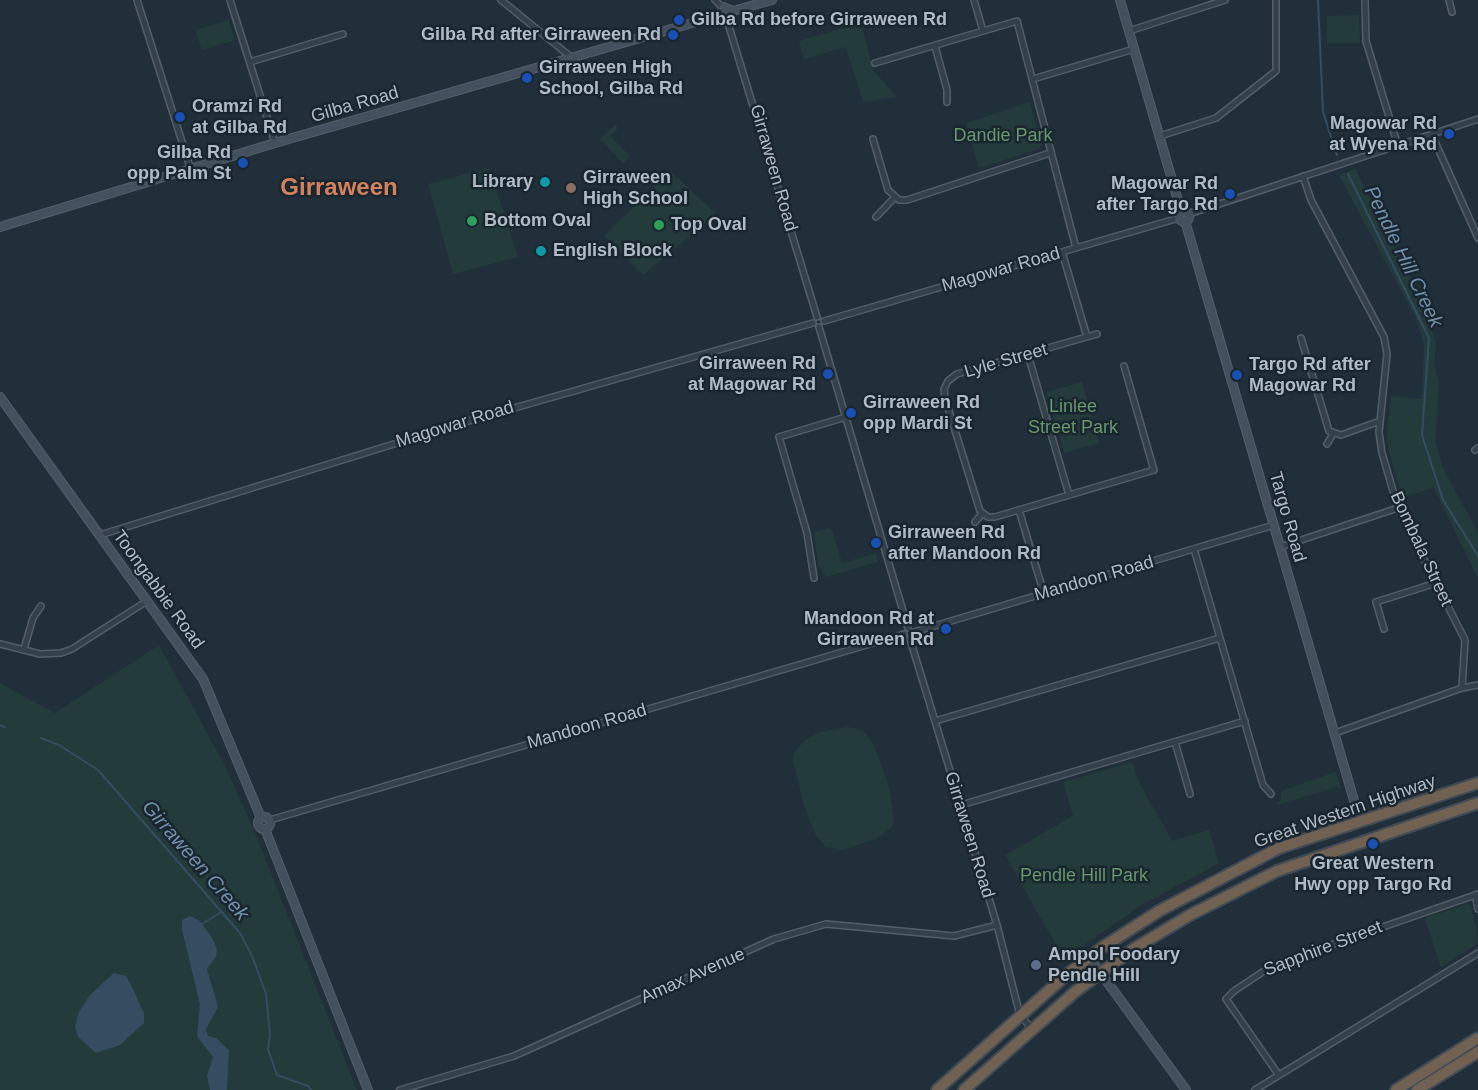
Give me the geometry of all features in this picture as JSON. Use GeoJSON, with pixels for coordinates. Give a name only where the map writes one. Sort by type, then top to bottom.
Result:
{"type":"FeatureCollection","features":[{"type":"Feature","properties":{"kind":"highway","name":"Great Western Highway"},"geometry":{"type":"LineString","coordinates":[[937,1090],[1089,957],[1159,911],[1262,856],[1478,783]]}},
{"type":"Feature","properties":{"kind":"highway","name":"Great Western Highway"},"geometry":{"type":"LineString","coordinates":[[964,1090],[1032,1029],[1100,973],[1159,933],[1254,881],[1299,862],[1478,803]]}},
{"type":"Feature","properties":{"kind":"highway"},"geometry":{"type":"LineString","coordinates":[[1396,1090],[1478,1038]]}},
{"type":"Feature","properties":{"kind":"highway"},"geometry":{"type":"LineString","coordinates":[[1418,1090],[1478,1052]]}},
{"type":"Feature","properties":{"kind":"street"},"geometry":{"type":"LineString","coordinates":[[137,0],[191,170]]}},
{"type":"Feature","properties":{"kind":"street"},"geometry":{"type":"LineString","coordinates":[[230,0],[275,143]]}},
{"type":"Feature","properties":{"kind":"street"},"geometry":{"type":"LineString","coordinates":[[501,0],[571,57]]}},
{"type":"Feature","properties":{"kind":"street","name":"Girraween Road"},"geometry":{"type":"LineString","coordinates":[[716,0],[723,14],[817,317]]}},
{"type":"Feature","properties":{"kind":"street"},"geometry":{"type":"LineString","coordinates":[[723,14],[728,7],[733,11],[772,0]]}},
{"type":"Feature","properties":{"kind":"street"},"geometry":{"type":"LineString","coordinates":[[974,0],[983,32]]}},
{"type":"Feature","properties":{"kind":"street","name":"Targo Road"},"geometry":{"type":"LineString","coordinates":[[1120,0],[1360,821]]}},
{"type":"Feature","properties":{"kind":"street"},"geometry":{"type":"LineString","coordinates":[[1129,31],[1225,0]]}},
{"type":"Feature","properties":{"kind":"street"},"geometry":{"type":"LineString","coordinates":[[1160,136],[1216,118],[1275,71],[1276,0]]}},
{"type":"Feature","properties":{"kind":"street"},"geometry":{"type":"LineString","coordinates":[[1365,0],[1366,41],[1398,146]]}},
{"type":"Feature","properties":{"kind":"street"},"geometry":{"type":"LineString","coordinates":[[1449,0],[1452,12]]}},
{"type":"Feature","properties":{"kind":"street","name":"Gilba Road"},"geometry":{"type":"LineString","coordinates":[[0,227],[275,143],[723,14]]}},
{"type":"Feature","properties":{"kind":"street"},"geometry":{"type":"LineString","coordinates":[[875,63],[1017,21],[1076,248]]}},
{"type":"Feature","properties":{"kind":"street"},"geometry":{"type":"LineString","coordinates":[[250,62],[343,34]]}},
{"type":"Feature","properties":{"kind":"street"},"geometry":{"type":"LineString","coordinates":[[935,46],[947,90],[947,102]]}},
{"type":"Feature","properties":{"kind":"street"},"geometry":{"type":"LineString","coordinates":[[1033,80],[1134,50]]}},
{"type":"Feature","properties":{"kind":"street","name":"Magowar Road"},"geometry":{"type":"LineString","coordinates":[[824,321],[1183,216],[1478,119]]}},
{"type":"Feature","properties":{"kind":"street"},"geometry":{"type":"LineString","coordinates":[[1432,135],[1478,238]]}},
{"type":"Feature","properties":{"kind":"street"},"geometry":{"type":"LineString","coordinates":[[873,139],[888,190],[894,198],[906,200],[1050,153]]}},
{"type":"Feature","properties":{"kind":"street","name":"Bombala Street"},"geometry":{"type":"LineString","coordinates":[[1303,176],[1311,200],[1385,341],[1386,359],[1380,421],[1382,453],[1398,508],[1465,640],[1462,688]]}},
{"type":"Feature","properties":{"kind":"street"},"geometry":{"type":"LineString","coordinates":[[876,217],[894,198]]}},
{"type":"Feature","properties":{"kind":"street"},"geometry":{"type":"LineString","coordinates":[[1470,220],[1478,217]]}},
{"type":"Feature","properties":{"kind":"street"},"geometry":{"type":"LineString","coordinates":[[1062,252],[1087,337]]}},
{"type":"Feature","properties":{"kind":"street"},"geometry":{"type":"LineString","coordinates":[[819,327],[824,321],[817,317],[813,323],[819,327],[908,628],[914,632],[910,639],[904,634],[908,628]]}},
{"type":"Feature","properties":{"kind":"street","name":"Magowar Road"},"geometry":{"type":"LineString","coordinates":[[100,535],[465,422],[813,323]]}},
{"type":"Feature","properties":{"kind":"street","name":"Lyle Street"},"geometry":{"type":"LineString","coordinates":[[982,514],[977,506],[945,398],[944,389],[948,381],[957,374],[1097,334]]}},
{"type":"Feature","properties":{"kind":"street"},"geometry":{"type":"LineString","coordinates":[[1301,338],[1326,425],[1333,434],[1341,435],[1380,421]]}},
{"type":"Feature","properties":{"kind":"street"},"geometry":{"type":"LineString","coordinates":[[1028,355],[1069,495]]}},
{"type":"Feature","properties":{"kind":"street"},"geometry":{"type":"LineString","coordinates":[[975,522],[982,514],[992,517],[1154,470],[1124,366]]}},
{"type":"Feature","properties":{"kind":"street","name":"Toongabbie Road"},"geometry":{"type":"LineString","coordinates":[[0,397],[203,679],[265,819],[258,824],[265,828],[368,1090]]}},
{"type":"Feature","properties":{"kind":"street"},"geometry":{"type":"LineString","coordinates":[[813,578],[807,533],[779,436],[846,417]]}},
{"type":"Feature","properties":{"kind":"street"},"geometry":{"type":"LineString","coordinates":[[1326,444],[1333,434]]}},
{"type":"Feature","properties":{"kind":"street"},"geometry":{"type":"LineString","coordinates":[[1280,547],[1398,508]]}},
{"type":"Feature","properties":{"kind":"street"},"geometry":{"type":"LineString","coordinates":[[1019,510],[1044,594]]}},
{"type":"Feature","properties":{"kind":"street","name":"Mandoon Road"},"geometry":{"type":"LineString","coordinates":[[914,632],[1274,525]]}},
{"type":"Feature","properties":{"kind":"street"},"geometry":{"type":"LineString","coordinates":[[1194,549],[1263,784],[1271,794]]}},
{"type":"Feature","properties":{"kind":"street"},"geometry":{"type":"LineString","coordinates":[[1384,628],[1376,602],[1436,583]]}},
{"type":"Feature","properties":{"kind":"street"},"geometry":{"type":"LineString","coordinates":[[0,644],[50,655],[72,650],[147,601]]}},
{"type":"Feature","properties":{"kind":"street"},"geometry":{"type":"LineString","coordinates":[[24,649],[33,618],[41,606]]}},
{"type":"Feature","properties":{"kind":"street","name":"Mandoon Road"},"geometry":{"type":"LineString","coordinates":[[265,819],[904,634]]}},
{"type":"Feature","properties":{"kind":"street"},"geometry":{"type":"LineString","coordinates":[[935,721],[1220,638]]}},
{"type":"Feature","properties":{"kind":"street","name":"Girraween Road"},"geometry":{"type":"LineString","coordinates":[[910,639],[997,925],[1020,1015],[1032,1029]]}},
{"type":"Feature","properties":{"kind":"street"},"geometry":{"type":"LineString","coordinates":[[1335,733],[1462,688],[1478,685]]}},
{"type":"Feature","properties":{"kind":"street"},"geometry":{"type":"LineString","coordinates":[[960,805],[1245,721]]}},
{"type":"Feature","properties":{"kind":"street"},"geometry":{"type":"LineString","coordinates":[[1175,742],[1190,795]]}},
{"type":"Feature","properties":{"kind":"street"},"geometry":{"type":"LineString","coordinates":[[1477,895],[1478,909]]}},
{"type":"Feature","properties":{"kind":"street","name":"Sapphire Street"},"geometry":{"type":"LineString","coordinates":[[1278,1074],[1226,999],[1234,991],[1274,965],[1477,895]]}},
{"type":"Feature","properties":{"kind":"street","name":"Amax Avenue"},"geometry":{"type":"LineString","coordinates":[[400,1090],[514,1056],[774,939],[826,924],[954,936],[997,925]]}},
{"type":"Feature","properties":{"kind":"street"},"geometry":{"type":"LineString","coordinates":[[1255,1090],[1478,953]]}},
{"type":"Feature","properties":{"kind":"street"},"geometry":{"type":"LineString","coordinates":[[1089,957],[1186,1090]]}},
{"type":"Feature","properties":{"kind":"green space"},"geometry":{"type":"Polygon","coordinates":[[[1359,15],[1360,43],[1327,43],[1327,16],[1359,15]]]}},
{"type":"Feature","properties":{"kind":"green space"},"geometry":{"type":"Polygon","coordinates":[[[228,20],[235,40],[202,50],[195,30],[228,20]]]}},
{"type":"Feature","properties":{"kind":"green space"},"geometry":{"type":"Polygon","coordinates":[[[861,23],[873,70],[897,97],[863,102],[846,47],[804,59],[799,41],[861,23]]]}},
{"type":"Feature","properties":{"kind":"green space","name":"Dandie Park"},"geometry":{"type":"Polygon","coordinates":[[[1030,102],[1041,145],[1039,149],[979,168],[966,123],[1030,102]]]}},
{"type":"Feature","properties":{"kind":"green space"},"geometry":{"type":"Polygon","coordinates":[[[615,125],[618,128],[610,136],[630,156],[623,163],[600,139],[615,125]]]}},
{"type":"Feature","properties":{"kind":"green space","name":"Bottom Oval"},"geometry":{"type":"Polygon","coordinates":[[[489,168],[518,257],[453,274],[428,184],[489,168]]]}},
{"type":"Feature","properties":{"kind":"green space"},"geometry":{"type":"Polygon","coordinates":[[[1355,169],[1425,307],[1436,344],[1434,364],[1439,382],[1435,441],[1443,468],[1478,533],[1478,578],[1434,488],[1403,497],[1389,453],[1387,434],[1391,396],[1422,399],[1424,345],[1416,318],[1339,175],[1355,169]]]}},
{"type":"Feature","properties":{"kind":"green space","name":"Top Oval"},"geometry":{"type":"Polygon","coordinates":[[[670,171],[716,214],[643,275],[604,236],[670,171]]]}},
{"type":"Feature","properties":{"kind":"green space","name":"Linlee Street Park"},"geometry":{"type":"Polygon","coordinates":[[[1082,382],[1099,443],[1064,453],[1046,392],[1082,382]]]}},
{"type":"Feature","properties":{"kind":"green space"},"geometry":{"type":"Polygon","coordinates":[[[831,527],[842,563],[876,553],[878,562],[826,577],[818,565],[814,532],[831,527]]]}},
{"type":"Feature","properties":{"kind":"green space"},"geometry":{"type":"Polygon","coordinates":[[[159,645],[224,764],[253,828],[357,1090],[0,1090],[0,683],[55,713],[159,645]]]}},
{"type":"Feature","properties":{"kind":"green space"},"geometry":{"type":"Polygon","coordinates":[[[847,727],[863,730],[874,745],[889,787],[894,820],[891,828],[876,839],[842,850],[826,847],[815,834],[804,806],[793,760],[794,753],[804,741],[818,733],[847,727]]]}},
{"type":"Feature","properties":{"kind":"green space","name":"Pendle Hill Park"},"geometry":{"type":"Polygon","coordinates":[[[1132,762],[1138,780],[1172,841],[1209,830],[1219,863],[1140,906],[1064,959],[1005,855],[1073,816],[1063,782],[1132,762]]]}},
{"type":"Feature","properties":{"kind":"green space"},"geometry":{"type":"Polygon","coordinates":[[[1336,772],[1341,789],[1337,787],[1276,805],[1281,800],[1281,791],[1336,772]]]}},
{"type":"Feature","properties":{"kind":"green space"},"geometry":{"type":"Polygon","coordinates":[[[1468,904],[1471,906],[1478,937],[1477,944],[1441,967],[1425,918],[1468,904]]]}},
{"type":"Feature","properties":{"kind":"water"},"geometry":{"type":"Polygon","coordinates":[[[190,916],[200,921],[217,949],[216,957],[207,969],[218,1007],[206,1029],[208,1036],[216,1038],[229,1050],[227,1090],[210,1090],[207,1076],[213,1057],[197,1036],[200,1004],[182,930],[182,920],[190,916]]]}},
{"type":"Feature","properties":{"kind":"water"},"geometry":{"type":"Polygon","coordinates":[[[114,973],[126,976],[144,1013],[144,1023],[120,1045],[96,1053],[78,1037],[75,1026],[79,1012],[90,995],[114,973]]]}},
{"type":"Feature","properties":{"kind":"waterway"},"geometry":{"type":"LineString","coordinates":[[1318,0],[1323,112],[1337,155]]}},
{"type":"Feature","properties":{"kind":"waterway","name":"Pendle Hill Creek"},"geometry":{"type":"LineString","coordinates":[[1348,174],[1429,338],[1422,435],[1443,500],[1478,556]]}},
{"type":"Feature","properties":{"kind":"waterway","name":"Girraween Creek"},"geometry":{"type":"LineString","coordinates":[[0,725],[5,727]]}},
{"type":"Feature","properties":{"kind":"waterway","name":"Girraween Creek"},"geometry":{"type":"LineString","coordinates":[[41,738],[59,745],[98,770],[240,933],[252,956],[266,994],[270,1035],[268,1049],[277,1075],[308,1086],[311,1090]]}},
{"type":"Feature","properties":{"kind":"waterway"},"geometry":{"type":"LineString","coordinates":[[202,924],[221,912]]}},
{"type":"Feature","properties":{"kind":"place","name":"Gilba Rd before Girraween Rd"},"geometry":{"type":"Point","coordinates":[679,20]}},
{"type":"Feature","properties":{"kind":"place","name":"Gilba Rd after Girraween Rd"},"geometry":{"type":"Point","coordinates":[673,35]}},
{"type":"Feature","properties":{"kind":"place","name":"Girraween High School, Gilba Rd"},"geometry":{"type":"Point","coordinates":[527,78]}},
{"type":"Feature","properties":{"kind":"place","name":"Oramzi Rd at Gilba Rd"},"geometry":{"type":"Point","coordinates":[180,117]}},
{"type":"Feature","properties":{"kind":"place","name":"Magowar Rd at Wyena Rd"},"geometry":{"type":"Point","coordinates":[1449,134]}},
{"type":"Feature","properties":{"kind":"place","name":"Gilba Rd opp Palm St"},"geometry":{"type":"Point","coordinates":[243,163]}},
{"type":"Feature","properties":{"kind":"place","name":"Library"},"geometry":{"type":"Point","coordinates":[545,182]}},
{"type":"Feature","properties":{"kind":"place","name":"Girraween High School"},"geometry":{"type":"Point","coordinates":[571,188]}},
{"type":"Feature","properties":{"kind":"place","name":"Magowar Rd after Targo Rd"},"geometry":{"type":"Point","coordinates":[1230,194]}},
{"type":"Feature","properties":{"kind":"place","name":"Bottom Oval"},"geometry":{"type":"Point","coordinates":[472,221]}},
{"type":"Feature","properties":{"kind":"place","name":"Top Oval"},"geometry":{"type":"Point","coordinates":[659,225]}},
{"type":"Feature","properties":{"kind":"place","name":"English Block"},"geometry":{"type":"Point","coordinates":[541,251]}},
{"type":"Feature","properties":{"kind":"place","name":"Girraween Rd at Magowar Rd"},"geometry":{"type":"Point","coordinates":[828,374]}},
{"type":"Feature","properties":{"kind":"place","name":"Targo Rd after Magowar Rd"},"geometry":{"type":"Point","coordinates":[1237,375]}},
{"type":"Feature","properties":{"kind":"place","name":"Girraween Rd opp Mardi St"},"geometry":{"type":"Point","coordinates":[851,413]}},
{"type":"Feature","properties":{"kind":"place","name":"Girraween Rd after Mandoon Rd"},"geometry":{"type":"Point","coordinates":[876,543]}},
{"type":"Feature","properties":{"kind":"place","name":"Mandoon Rd at Girraween Rd"},"geometry":{"type":"Point","coordinates":[946,629]}},
{"type":"Feature","properties":{"kind":"place","name":"Great Western Hwy opp Targo Rd"},"geometry":{"type":"Point","coordinates":[1373,844]}},
{"type":"Feature","properties":{"kind":"place","name":"Ampol Foodary Pendle Hill"},"geometry":{"type":"Point","coordinates":[1036,965]}},
{"type":"Feature","properties":{"kind":"district","name":"Girraween"},"geometry":{"type":"Point","coordinates":[339,188]}}]}
